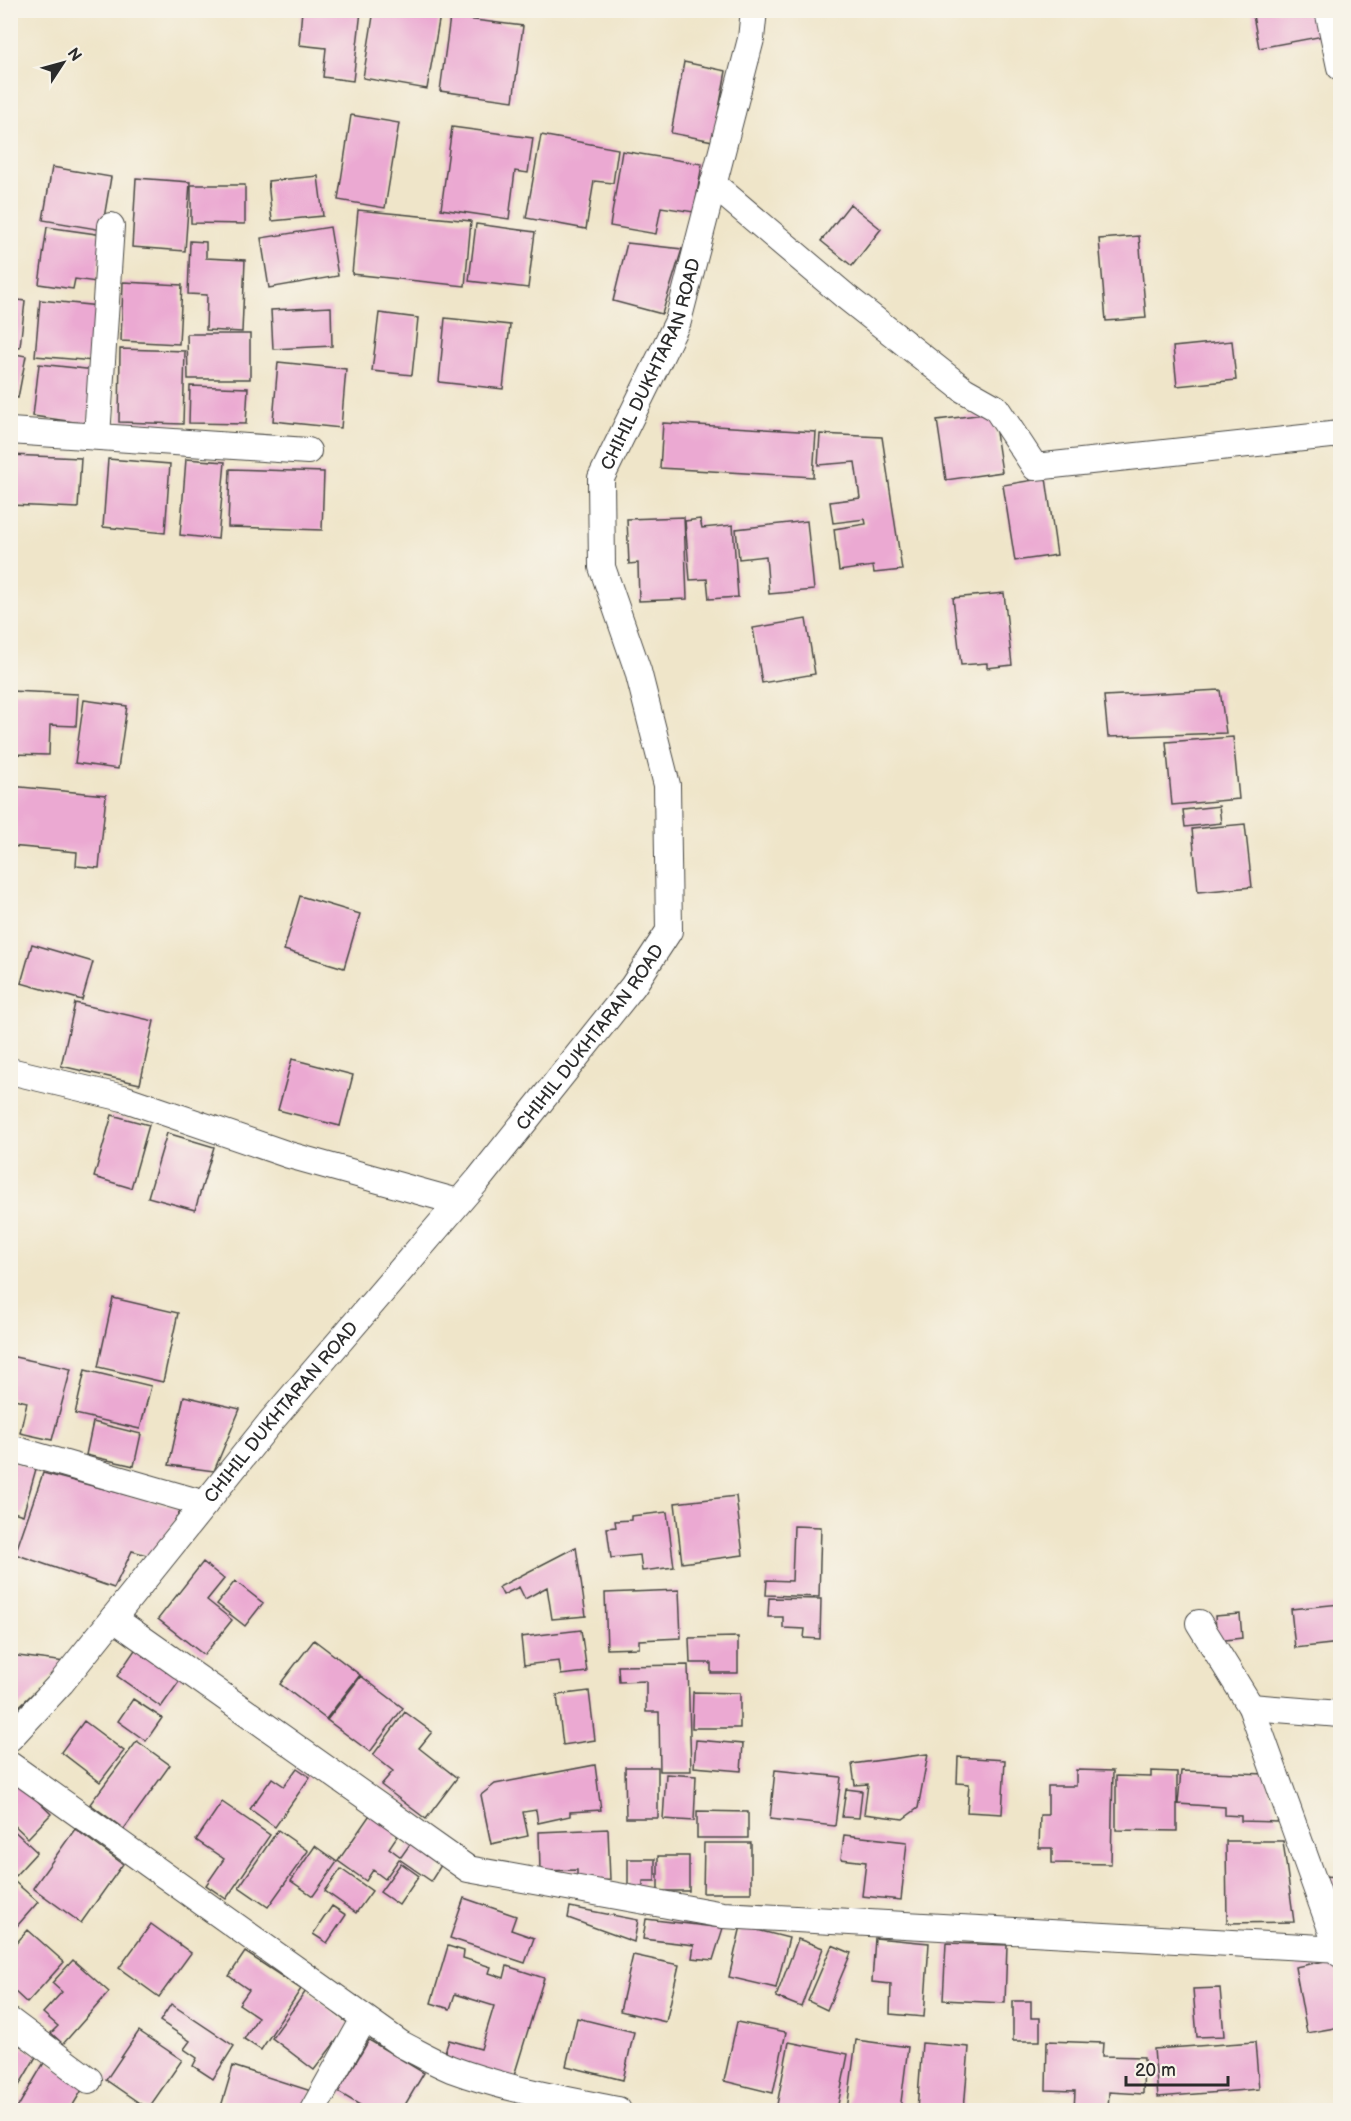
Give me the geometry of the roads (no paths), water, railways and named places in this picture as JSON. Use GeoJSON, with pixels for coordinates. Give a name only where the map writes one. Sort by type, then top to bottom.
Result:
{"type":"FeatureCollection","features":[{"type":"Feature","properties":{"kind":"street","name":"CHIHIL DUKHTARAN ROAD"},"geometry":{"type":"LineString","coordinates":[[10,1738],[61,1683],[273,1419],[458,1202],[633,986],[669,931],[667,786],[638,671],[602,567],[601,478],[678,321],[751,39],[754,10]]}},
{"type":"Feature","properties":{"kind":"street"},"geometry":{"type":"LineString","coordinates":[[1328,10],[1341,67]]}},
{"type":"Feature","properties":{"kind":"street"},"geometry":{"type":"LineString","coordinates":[[713,184],[846,296],[964,390],[996,408],[1035,467],[1341,434]]}},
{"type":"Feature","properties":{"kind":"street"},"geometry":{"type":"LineString","coordinates":[[97,436],[111,226]]}},
{"type":"Feature","properties":{"kind":"street"},"geometry":{"type":"LineString","coordinates":[[10,431],[308,451]]}},
{"type":"Feature","properties":{"kind":"street"},"geometry":{"type":"LineString","coordinates":[[10,1071],[123,1098],[289,1155],[458,1202]]}},
{"type":"Feature","properties":{"kind":"street"},"geometry":{"type":"LineString","coordinates":[[10,1448],[205,1504]]}},
{"type":"Feature","properties":{"kind":"street"},"geometry":{"type":"LineString","coordinates":[[113,1618],[468,1869],[723,1915],[1339,1950],[1251,1707],[1199,1623]]}},
{"type":"Feature","properties":{"kind":"street"},"geometry":{"type":"LineString","coordinates":[[1251,1707],[1341,1714]]}},
{"type":"Feature","properties":{"kind":"street"},"geometry":{"type":"LineString","coordinates":[[10,1765],[401,2044],[449,2068],[515,2088],[618,2110]]}},
{"type":"Feature","properties":{"kind":"street"},"geometry":{"type":"LineString","coordinates":[[313,2110],[364,2019]]}},
{"type":"Feature","properties":{"kind":"street"},"geometry":{"type":"LineString","coordinates":[[10,2021],[89,2080]]}}]}
